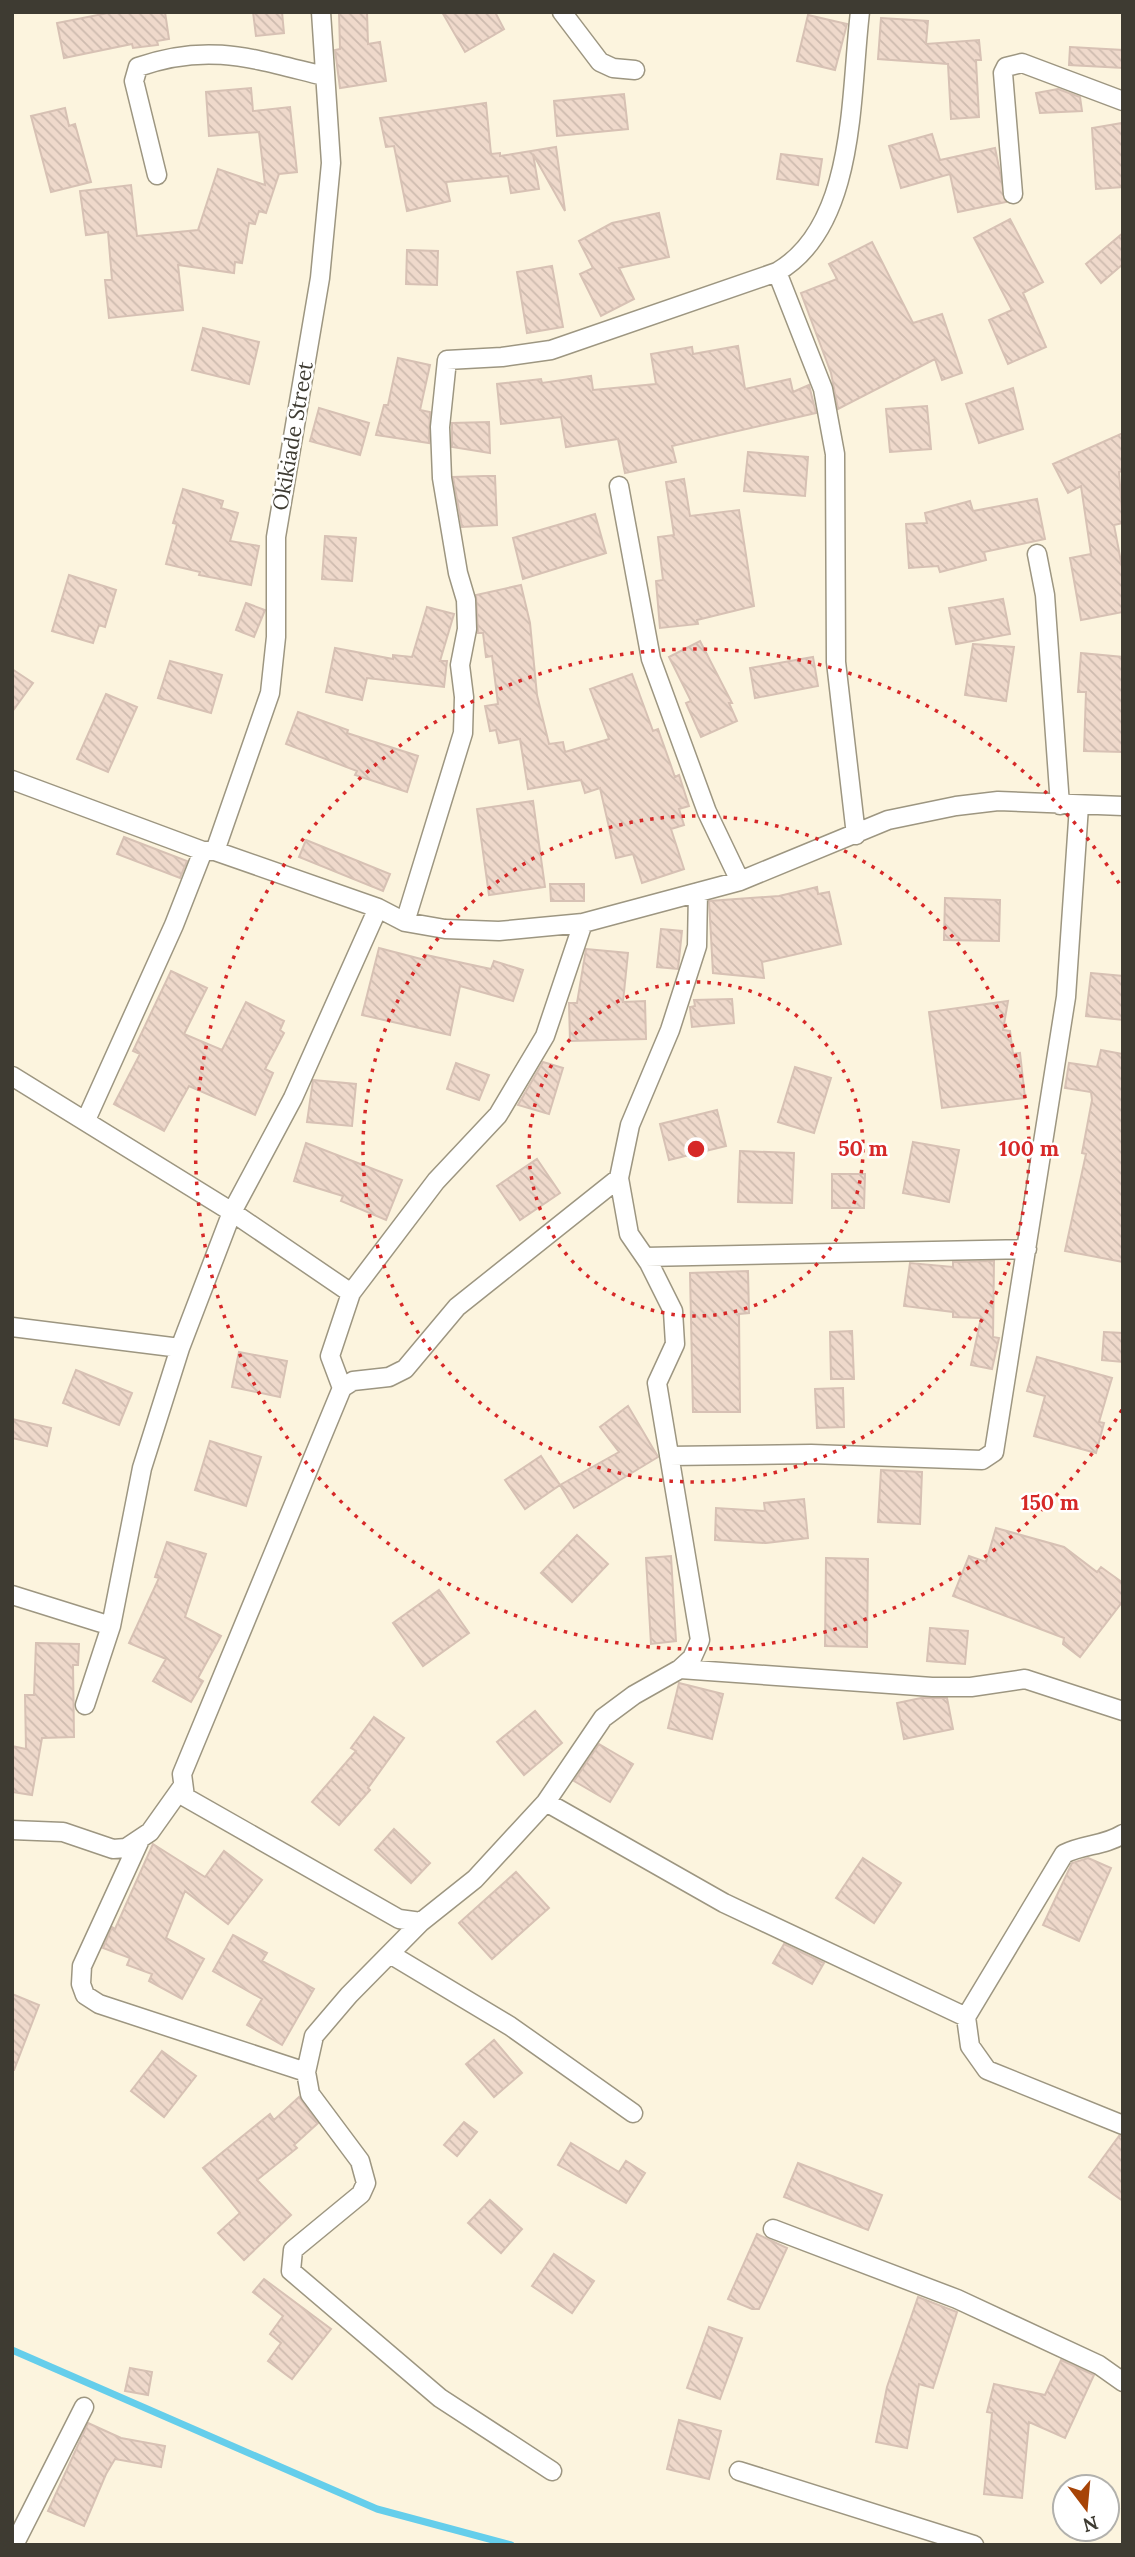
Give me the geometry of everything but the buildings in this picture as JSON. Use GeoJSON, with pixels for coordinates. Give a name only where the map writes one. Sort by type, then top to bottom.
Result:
{"type":"FeatureCollection","features":[{"type":"Feature","properties":{"kind":"street","name":"Okikiade Street"},"geometry":{"type":"LineString","coordinates":[[86,1120],[209,851],[270,693],[276,637],[276,537],[320,278],[331,163],[321,12]]}},
{"type":"Feature","properties":{"kind":"street"},"geometry":{"type":"LineString","coordinates":[[562,12],[600,62],[613,68],[635,70]]}},
{"type":"Feature","properties":{"kind":"street"},"geometry":{"type":"LineString","coordinates":[[405,922],[463,733],[464,697],[460,665],[467,629],[466,600],[458,573],[441,465],[440,427],[447,360],[502,358],[551,350],[777,272],[798,260],[833,203],[845,158],[860,12]]}},
{"type":"Feature","properties":{"kind":"street"},"geometry":{"type":"LineString","coordinates":[[157,175],[134,82],[138,67],[155,61],[212,52],[324,76]]}},
{"type":"Feature","properties":{"kind":"street"},"geometry":{"type":"LineString","coordinates":[[1013,194],[1003,73],[1006,67],[1022,62],[1123,101]]}},
{"type":"Feature","properties":{"kind":"street"},"geometry":{"type":"LineString","coordinates":[[777,272],[823,389],[835,454],[836,662],[856,835]]}},
{"type":"Feature","properties":{"kind":"street"},"geometry":{"type":"LineString","coordinates":[[620,486],[651,659],[707,812],[740,881]]}},
{"type":"Feature","properties":{"kind":"street"},"geometry":{"type":"LineString","coordinates":[[1037,554],[1045,595],[1060,804]]}},
{"type":"Feature","properties":{"kind":"street"},"geometry":{"type":"LineString","coordinates":[[12,780],[378,908],[405,922],[445,929],[499,931],[583,923],[740,881],[888,820],[956,806],[998,801],[1123,806]]}},
{"type":"Feature","properties":{"kind":"street"},"geometry":{"type":"LineString","coordinates":[[670,1457],[811,1454],[982,1460],[994,1452],[1002,1418],[1066,997],[1079,806]]}},
{"type":"Feature","properties":{"kind":"street"},"geometry":{"type":"LineString","coordinates":[[552,2471],[440,2398],[291,2272],[293,2250],[361,2194],[366,2183],[359,2161],[310,2094],[306,2072],[314,2036],[421,1922],[475,1879],[546,1802],[603,1718],[634,1695],[680,1669],[692,1658],[700,1640],[656,1383],[675,1344],[673,1311],[629,1234],[619,1178],[630,1125],[670,1030],[697,946],[698,892]]}},
{"type":"Feature","properties":{"kind":"street"},"geometry":{"type":"LineString","coordinates":[[85,1705],[111,1626],[142,1468],[180,1348],[232,1212],[293,1098],[378,908]]}},
{"type":"Feature","properties":{"kind":"street"},"geometry":{"type":"LineString","coordinates":[[342,1388],[330,1356],[351,1293],[436,1181],[498,1115],[545,1036],[583,923]]}},
{"type":"Feature","properties":{"kind":"street"},"geometry":{"type":"LineString","coordinates":[[12,1076],[232,1212],[351,1293]]}},
{"type":"Feature","properties":{"kind":"street"},"geometry":{"type":"LineString","coordinates":[[421,1922],[399,1919],[185,1797],[182,1774],[342,1388],[353,1381],[390,1377],[405,1370],[457,1307],[619,1178]]}},
{"type":"Feature","properties":{"kind":"street"},"geometry":{"type":"LineString","coordinates":[[645,1258],[1027,1249]]}},
{"type":"Feature","properties":{"kind":"street"},"geometry":{"type":"LineString","coordinates":[[12,1327],[180,1348]]}},
{"type":"Feature","properties":{"kind":"street"},"geometry":{"type":"LineString","coordinates":[[12,1595],[111,1626]]}},
{"type":"Feature","properties":{"kind":"street"},"geometry":{"type":"LineString","coordinates":[[680,1669],[932,1687],[971,1687],[1025,1678],[1123,1711]]}},
{"type":"Feature","properties":{"kind":"street"},"geometry":{"type":"LineString","coordinates":[[12,1830],[63,1832],[113,1849],[126,1848],[139,1842],[150,1832],[182,1787]]}},
{"type":"Feature","properties":{"kind":"street"},"geometry":{"type":"LineString","coordinates":[[546,1802],[724,1903],[966,2017]]}},
{"type":"Feature","properties":{"kind":"street"},"geometry":{"type":"LineString","coordinates":[[1123,1834],[1109,1843],[1077,1847],[1065,1854],[966,2017],[970,2046],[987,2070],[1123,2125]]}},
{"type":"Feature","properties":{"kind":"street"},"geometry":{"type":"LineString","coordinates":[[139,1842],[82,1966],[81,1984],[85,1995],[99,2004],[306,2072]]}},
{"type":"Feature","properties":{"kind":"street"},"geometry":{"type":"LineString","coordinates":[[390,1954],[510,2026],[633,2113]]}},
{"type":"Feature","properties":{"kind":"street"},"geometry":{"type":"LineString","coordinates":[[773,2228],[957,2299],[1099,2365],[1123,2382]]}},
{"type":"Feature","properties":{"kind":"street"},"geometry":{"type":"LineString","coordinates":[[14,2545],[84,2407]]}},
{"type":"Feature","properties":{"kind":"street"},"geometry":{"type":"LineString","coordinates":[[739,2471],[974,2545]]}},
{"type":"Feature","properties":{"kind":"waterway"},"geometry":{"type":"LineString","coordinates":[[12,2350],[377,2509],[511,2545]]}}]}
